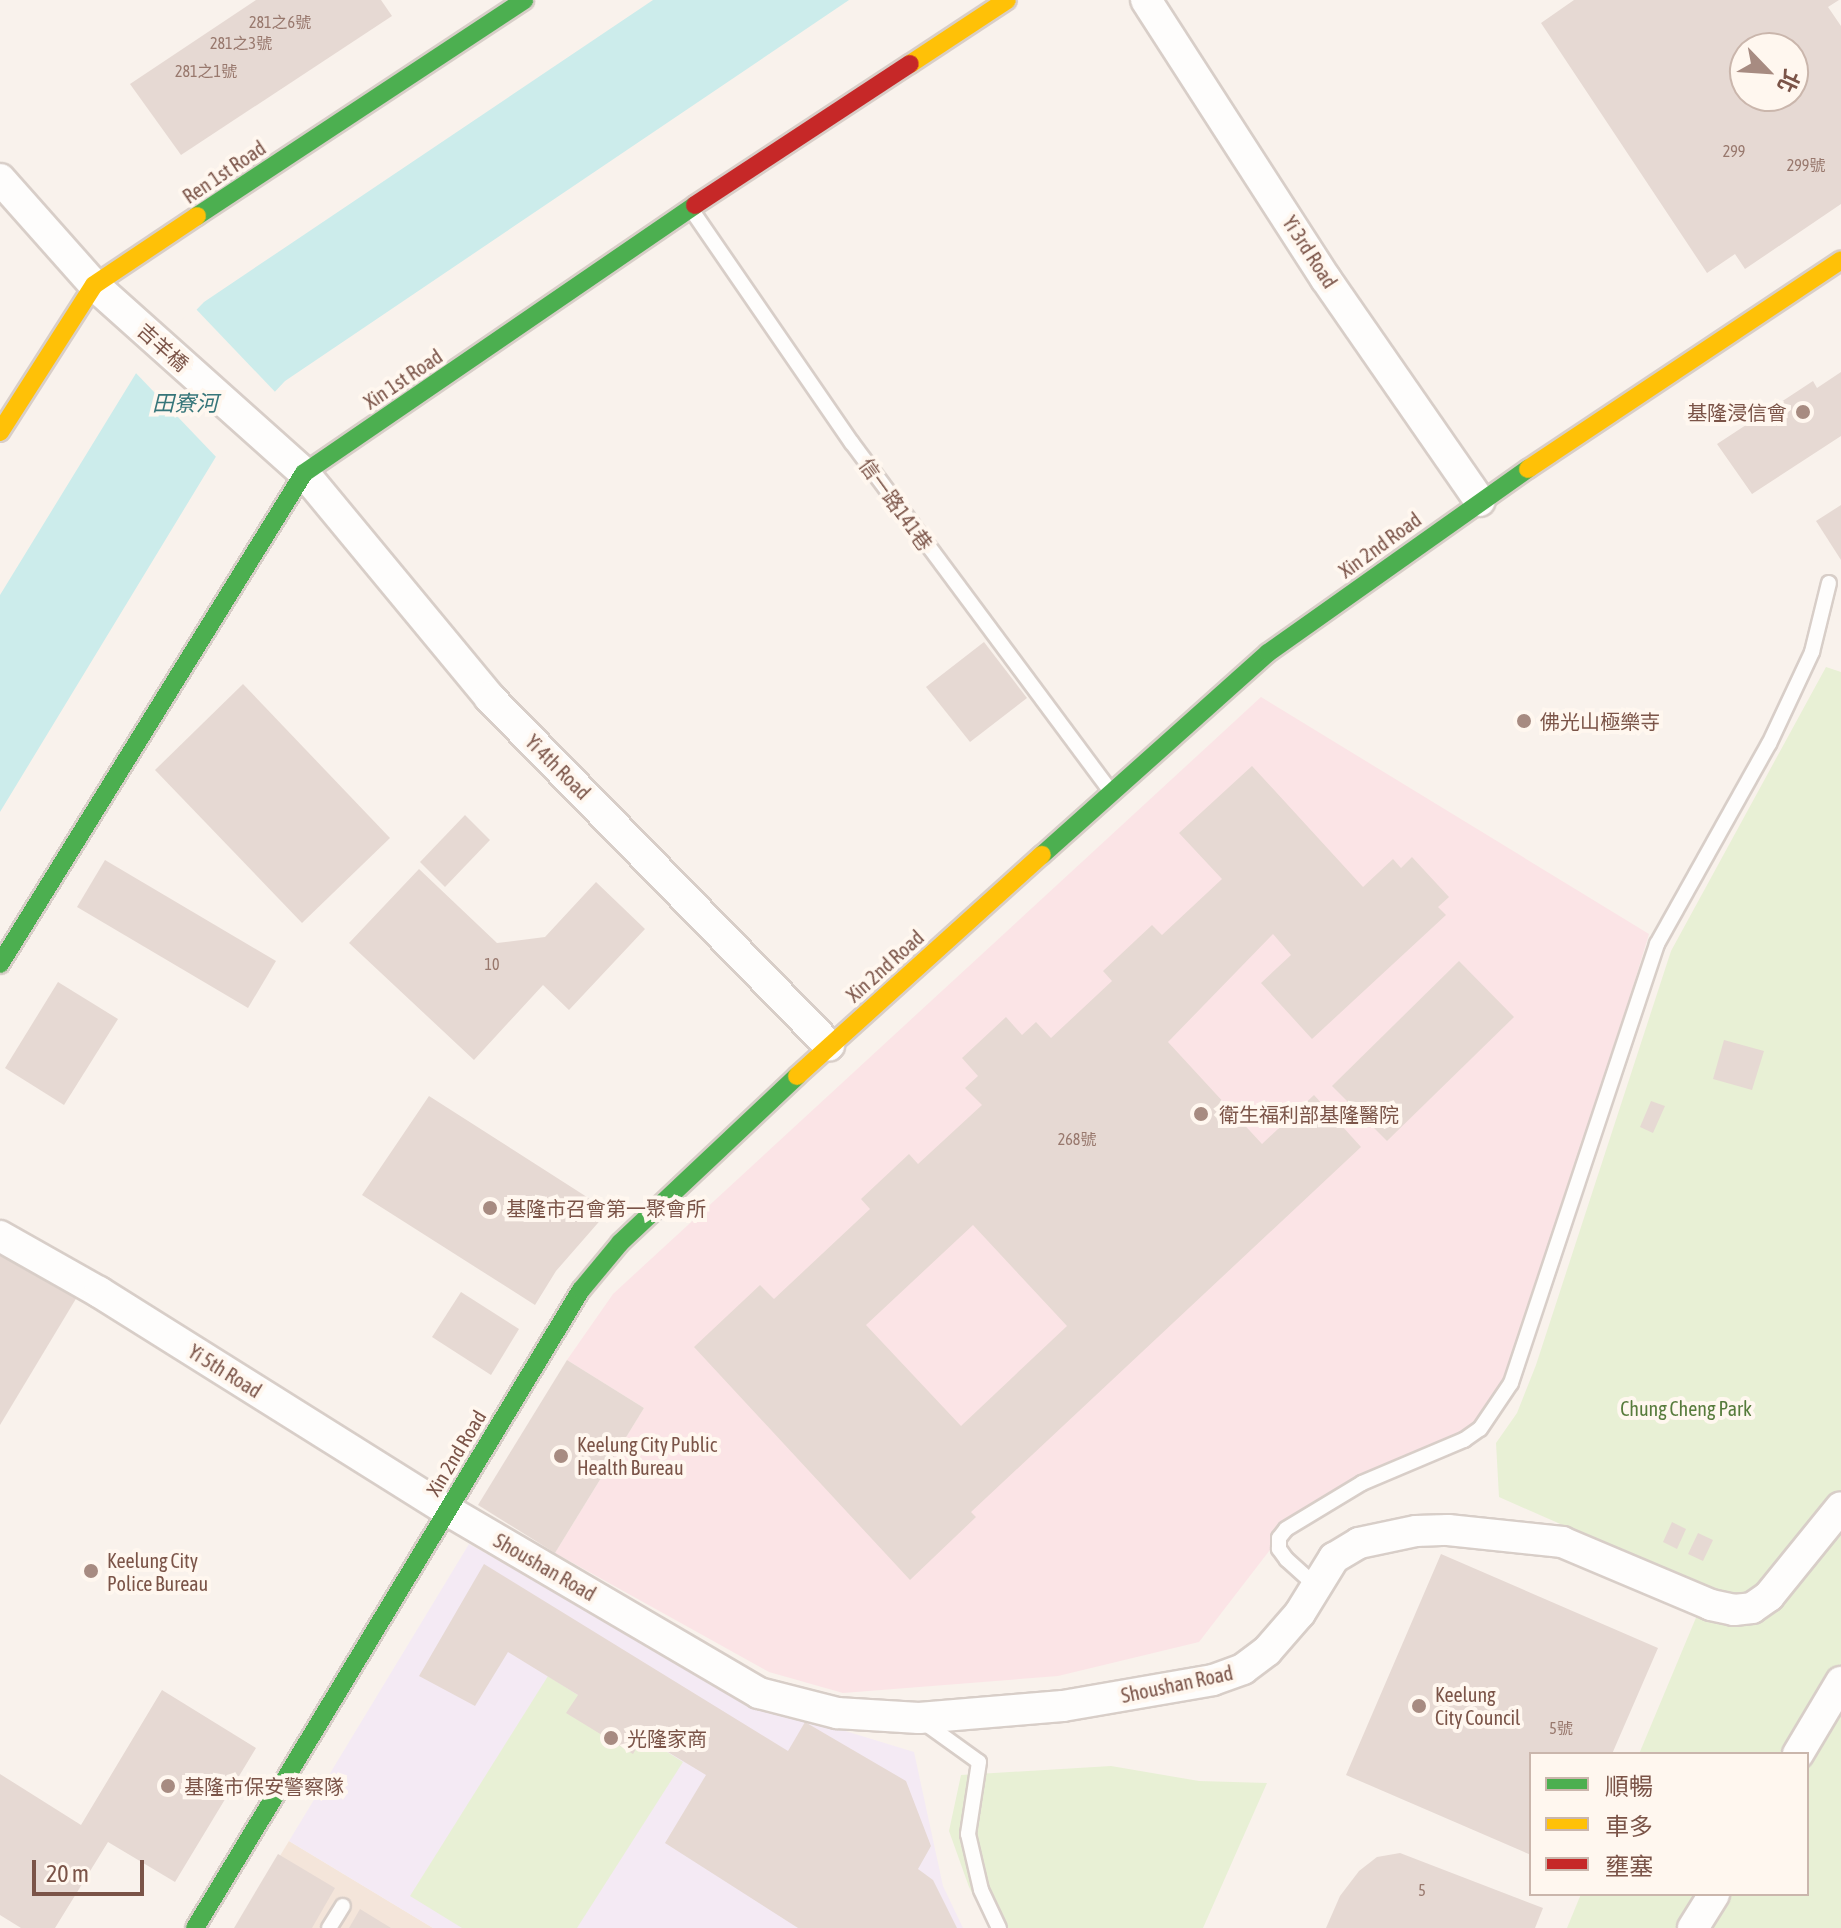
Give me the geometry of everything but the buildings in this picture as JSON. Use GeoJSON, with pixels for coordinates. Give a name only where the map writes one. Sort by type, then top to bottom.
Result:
{"type":"FeatureCollection","features":[{"type":"Feature","properties":{"kind":"main road","name":"Ren 1st Road"},"geometry":{"type":"LineString","coordinates":[[0,432],[94,285],[524,0]]}},
{"type":"Feature","properties":{"kind":"main road","name":"Xin 1st Road"},"geometry":{"type":"LineString","coordinates":[[0,964],[304,473],[691,208],[1007,0]]}},
{"type":"Feature","properties":{"kind":"main road","name":"Xin 2nd Road"},"geometry":{"type":"LineString","coordinates":[[195,1928],[581,1290],[620,1243],[829,1045],[1268,653],[1480,501],[1841,260]]}},
{"type":"Feature","properties":{"kind":"street","name":"Yi 3rd Road"},"geometry":{"type":"LineString","coordinates":[[1146,0],[1326,279],[1480,501]]}},
{"type":"Feature","properties":{"kind":"street","name":"吉羊橋"},"geometry":{"type":"LineString","coordinates":[[0,179],[94,285],[304,473]]}},
{"type":"Feature","properties":{"kind":"street","name":"Yi 4th Road"},"geometry":{"type":"LineString","coordinates":[[304,473],[489,697],[829,1045]]}},
{"type":"Feature","properties":{"kind":"street","name":"Yi 5th Road"},"geometry":{"type":"LineString","coordinates":[[0,1236],[99,1292],[447,1510]]}},
{"type":"Feature","properties":{"kind":"street","name":"Shoushan Road"},"geometry":{"type":"LineString","coordinates":[[447,1510],[759,1693],[837,1713],[919,1718],[1063,1706],[1213,1680],[1243,1669],[1267,1651],[1300,1613],[1334,1558],[1359,1543],[1416,1531],[1448,1530],[1562,1542],[1711,1605],[1734,1610],[1752,1608],[1769,1596],[1841,1507]]}},
{"type":"Feature","properties":{"kind":"street"},"geometry":{"type":"LineString","coordinates":[[1799,1752],[1841,1682]]}},
{"type":"Feature","properties":{"kind":"street"},"geometry":{"type":"LineString","coordinates":[[1693,1928],[1713,1896]]}},
{"type":"Feature","properties":{"kind":"lane","name":"信一路141巷"},"geometry":{"type":"LineString","coordinates":[[691,208],[852,443],[1111,792]]}},
{"type":"Feature","properties":{"kind":"lane"},"geometry":{"type":"LineString","coordinates":[[1315,1585],[1279,1549],[1279,1538],[1286,1529],[1362,1483],[1464,1440],[1480,1429],[1511,1383],[1657,944],[1769,744],[1812,652],[1829,583]]}},
{"type":"Feature","properties":{"kind":"lane"},"geometry":{"type":"LineString","coordinates":[[919,1718],[979,1762],[968,1834],[981,1890],[999,1928]]}},
{"type":"Feature","properties":{"kind":"lane"},"geometry":{"type":"LineString","coordinates":[[329,1928],[343,1906]]}},
{"type":"Feature","properties":{"kind":"shaded area","name":"衛生福利部基隆醫院"},"geometry":{"type":"Polygon","coordinates":[[[1261,697],[1649,934],[1522,1353],[1480,1429],[1286,1529],[1199,1642],[1058,1676],[843,1693],[769,1672],[555,1553],[644,1408],[567,1360],[613,1294],[1261,697]]]}},
{"type":"Feature","properties":{"kind":"shaded area","name":"光隆家商"},"geometry":{"type":"Polygon","coordinates":[[[469,1544],[757,1704],[914,1752],[943,1886],[963,1928],[433,1928],[289,1841],[469,1544]]]}},
{"type":"Feature","properties":{"kind":"shaded area"},"geometry":{"type":"Polygon","coordinates":[[[289,1841],[433,1928],[236,1928],[289,1841]]]}},
{"type":"Feature","properties":{"kind":"green space","name":"Chung Cheng Park"},"geometry":{"type":"Polygon","coordinates":[[[1826,667],[1841,672],[1841,1928],[1567,1928],[1580,1896],[1809,1896],[1809,1752],[1640,1752],[1708,1589],[1499,1497],[1496,1443],[1517,1413],[1536,1365],[1671,951],[1826,667]]]}},
{"type":"Feature","properties":{"kind":"green space"},"geometry":{"type":"Polygon","coordinates":[[[548,1676],[683,1762],[577,1928],[462,1928],[410,1896],[548,1676]]]}},
{"type":"Feature","properties":{"kind":"green space"},"geometry":{"type":"Polygon","coordinates":[[[1111,1766],[1199,1781],[1267,1783],[1203,1928],[990,1928],[969,1887],[949,1831],[961,1775],[1111,1766]]]}},
{"type":"Feature","properties":{"kind":"water","name":"田寮河"},"geometry":{"type":"Polygon","coordinates":[[[653,0],[849,0],[285,381],[220,450],[0,812],[0,595],[138,370],[204,302],[653,0]]]}},
{"type":"Feature","properties":{"kind":"pier"},"geometry":{"type":"Polygon","coordinates":[[[194,307],[278,395],[219,460],[133,370],[194,307]]]}},
{"type":"Feature","properties":{"kind":"traffic: fast"},"geometry":{"type":"LineString","coordinates":[[197,216],[524,0]]}},
{"type":"Feature","properties":{"kind":"traffic: fast"},"geometry":{"type":"LineString","coordinates":[[0,964],[304,473],[695,205]]}},
{"type":"Feature","properties":{"kind":"traffic: fast"},"geometry":{"type":"LineString","coordinates":[[1042,855],[1268,653],[1528,469]]}},
{"type":"Feature","properties":{"kind":"traffic: fast"},"geometry":{"type":"LineString","coordinates":[[195,1928],[581,1290],[620,1243],[797,1076]]}},
{"type":"Feature","properties":{"kind":"traffic: slow"},"geometry":{"type":"LineString","coordinates":[[910,64],[1007,0]]}},
{"type":"Feature","properties":{"kind":"traffic: slow"},"geometry":{"type":"LineString","coordinates":[[0,432],[94,285],[197,216]]}},
{"type":"Feature","properties":{"kind":"traffic: slow"},"geometry":{"type":"LineString","coordinates":[[1528,469],[1841,260]]}},
{"type":"Feature","properties":{"kind":"traffic: slow"},"geometry":{"type":"LineString","coordinates":[[797,1076],[1042,855]]}},
{"type":"Feature","properties":{"kind":"traffic: jam"},"geometry":{"type":"LineString","coordinates":[[695,205],[910,64]]}},
{"type":"Feature","properties":{"kind":"place","name":"基隆浸信會"},"geometry":{"type":"Point","coordinates":[1803,412]}},
{"type":"Feature","properties":{"kind":"place","name":"佛光山極樂寺"},"geometry":{"type":"Point","coordinates":[1524,721]}},
{"type":"Feature","properties":{"kind":"place","name":"衛生福利部基隆醫院"},"geometry":{"type":"Point","coordinates":[1201,1114]}},
{"type":"Feature","properties":{"kind":"place","name":"基隆市召會第一聚會所"},"geometry":{"type":"Point","coordinates":[490,1208]}},
{"type":"Feature","properties":{"kind":"place","name":"Keelung City Public Health Bureau"},"geometry":{"type":"Point","coordinates":[561,1456]}},
{"type":"Feature","properties":{"kind":"place","name":"Keelung City Police Bureau"},"geometry":{"type":"Point","coordinates":[91,1571]}},
{"type":"Feature","properties":{"kind":"place","name":"Keelung City Council"},"geometry":{"type":"Point","coordinates":[1419,1706]}},
{"type":"Feature","properties":{"kind":"place","name":"光隆家商"},"geometry":{"type":"Point","coordinates":[611,1738]}},
{"type":"Feature","properties":{"kind":"place","name":"基隆市保安警察隊"},"geometry":{"type":"Point","coordinates":[168,1786]}}]}
